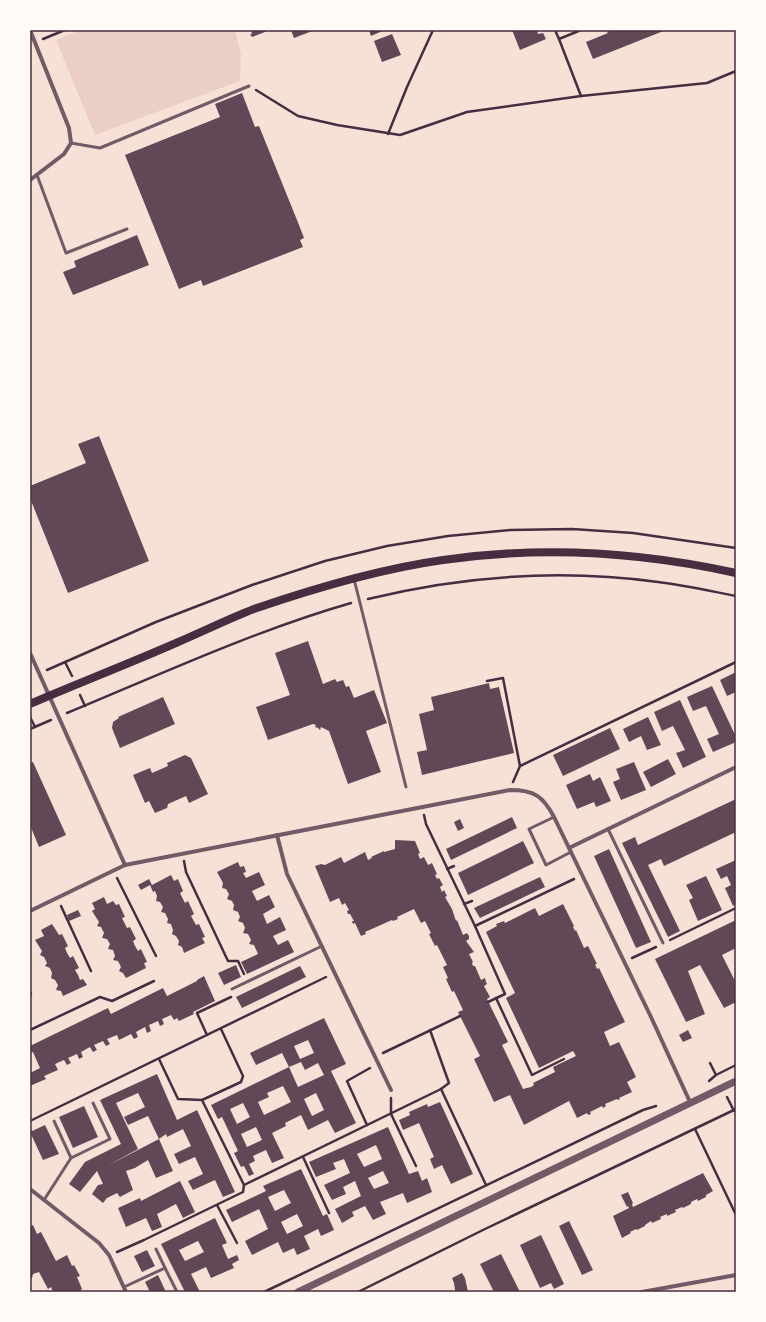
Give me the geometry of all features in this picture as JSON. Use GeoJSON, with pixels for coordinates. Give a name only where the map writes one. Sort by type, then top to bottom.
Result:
{"type":"FeatureCollection","features":[{"type":"Feature","properties":{"kind":"main road"},"geometry":{"type":"LineString","coordinates":[[30,704],[253,610],[383,571],[442,560],[505,554],[580,553],[654,558],[710,567],[736,573]]}},
{"type":"Feature","properties":{"kind":"street"},"geometry":{"type":"LineString","coordinates":[[30,30],[69,128],[71,143],[64,154],[30,180]]}},
{"type":"Feature","properties":{"kind":"street"},"geometry":{"type":"LineString","coordinates":[[30,653],[125,864]]}},
{"type":"Feature","properties":{"kind":"street"},"geometry":{"type":"LineString","coordinates":[[569,848],[736,767]]}},
{"type":"Feature","properties":{"kind":"street"},"geometry":{"type":"LineString","coordinates":[[30,911],[125,864],[510,790],[523,790],[534,793],[543,800],[554,817],[625,962],[690,1102]]}},
{"type":"Feature","properties":{"kind":"street"},"geometry":{"type":"LineString","coordinates":[[277,835],[287,874],[391,1090]]}},
{"type":"Feature","properties":{"kind":"street"},"geometry":{"type":"LineString","coordinates":[[298,1292],[736,1081]]}},
{"type":"Feature","properties":{"kind":"street"},"geometry":{"type":"LineString","coordinates":[[30,1190],[100,1243],[109,1256],[126,1292]]}},
{"type":"Feature","properties":{"kind":"street"},"geometry":{"type":"LineString","coordinates":[[642,1292],[736,1275]]}},
{"type":"Feature","properties":{"kind":"lane"},"geometry":{"type":"LineString","coordinates":[[71,143],[100,148],[249,86]]}},
{"type":"Feature","properties":{"kind":"lane"},"geometry":{"type":"LineString","coordinates":[[37,175],[66,253],[127,229]]}},
{"type":"Feature","properties":{"kind":"lane"},"geometry":{"type":"LineString","coordinates":[[354,579],[406,786]]}},
{"type":"Feature","properties":{"kind":"lane"},"geometry":{"type":"LineString","coordinates":[[554,817],[529,829],[543,858],[546,864],[571,852]]}},
{"type":"Feature","properties":{"kind":"lane"},"geometry":{"type":"LineString","coordinates":[[608,829],[663,943]]}},
{"type":"Feature","properties":{"kind":"lane"},"geometry":{"type":"LineString","coordinates":[[232,989],[322,946]]}},
{"type":"Feature","properties":{"kind":"lane"},"geometry":{"type":"LineString","coordinates":[[44,1201],[71,1158],[110,1139],[93,1103]]}},
{"type":"Feature","properties":{"kind":"lane"},"geometry":{"type":"LineString","coordinates":[[54,1121],[71,1158]]}},
{"type":"Feature","properties":{"kind":"lane"},"geometry":{"type":"LineString","coordinates":[[156,1249],[176,1292]]}},
{"type":"Feature","properties":{"kind":"lane"},"geometry":{"type":"LineString","coordinates":[[124,1287],[165,1268]]}},
{"type":"Feature","properties":{"kind":"path"},"geometry":{"type":"LineString","coordinates":[[41,40],[65,30]]}},
{"type":"Feature","properties":{"kind":"path"},"geometry":{"type":"LineString","coordinates":[[388,134],[407,87],[433,30]]}},
{"type":"Feature","properties":{"kind":"path"},"geometry":{"type":"LineString","coordinates":[[555,30],[581,96]]}},
{"type":"Feature","properties":{"kind":"path"},"geometry":{"type":"LineString","coordinates":[[559,39],[581,30]]}},
{"type":"Feature","properties":{"kind":"path"},"geometry":{"type":"LineString","coordinates":[[249,86],[298,116],[337,125],[400,135],[467,112],[581,96],[707,83],[736,71]]}},
{"type":"Feature","properties":{"kind":"path"},"geometry":{"type":"LineString","coordinates":[[30,729],[239,642],[326,610],[390,594],[474,580],[558,575],[608,577],[658,582],[736,596]]}},
{"type":"Feature","properties":{"kind":"path"},"geometry":{"type":"LineString","coordinates":[[520,766],[736,662]]}},
{"type":"Feature","properties":{"kind":"path"},"geometry":{"type":"LineString","coordinates":[[487,681],[503,678],[520,766],[510,790]]}},
{"type":"Feature","properties":{"kind":"path"},"geometry":{"type":"LineString","coordinates":[[30,717],[34,727]]}},
{"type":"Feature","properties":{"kind":"path"},"geometry":{"type":"LineString","coordinates":[[422,807],[426,824],[475,926],[505,994],[488,1002]]}},
{"type":"Feature","properties":{"kind":"path"},"geometry":{"type":"LineString","coordinates":[[183,853],[186,872],[228,961],[238,961],[247,982]]}},
{"type":"Feature","properties":{"kind":"path"},"geometry":{"type":"LineString","coordinates":[[447,869],[454,866]]}},
{"type":"Feature","properties":{"kind":"path"},"geometry":{"type":"LineString","coordinates":[[113,870],[156,956]]}},
{"type":"Feature","properties":{"kind":"path"},"geometry":{"type":"LineString","coordinates":[[475,926],[582,875]]}},
{"type":"Feature","properties":{"kind":"path"},"geometry":{"type":"LineString","coordinates":[[57,898],[90,971]]}},
{"type":"Feature","properties":{"kind":"path"},"geometry":{"type":"LineString","coordinates":[[464,904],[472,901]]}},
{"type":"Feature","properties":{"kind":"path"},"geometry":{"type":"LineString","coordinates":[[625,962],[736,908]]}},
{"type":"Feature","properties":{"kind":"path"},"geometry":{"type":"LineString","coordinates":[[30,1121],[334,973]]}},
{"type":"Feature","properties":{"kind":"path"},"geometry":{"type":"LineString","coordinates":[[30,1030],[100,997],[112,1001],[154,981]]}},
{"type":"Feature","properties":{"kind":"path"},"geometry":{"type":"LineString","coordinates":[[207,1035],[198,1013],[231,997],[232,989]]}},
{"type":"Feature","properties":{"kind":"path"},"geometry":{"type":"LineString","coordinates":[[496,998],[532,1075],[564,1058]]}},
{"type":"Feature","properties":{"kind":"path"},"geometry":{"type":"LineString","coordinates":[[367,1125],[347,1081],[370,1069],[375,1056],[460,1016]]}},
{"type":"Feature","properties":{"kind":"path"},"geometry":{"type":"LineString","coordinates":[[159,1058],[178,1100],[202,1100],[241,1082],[243,1076],[221,1029]]}},
{"type":"Feature","properties":{"kind":"path"},"geometry":{"type":"LineString","coordinates":[[244,1185],[391,1114],[441,1089],[449,1083],[430,1030]]}},
{"type":"Feature","properties":{"kind":"path"},"geometry":{"type":"LineString","coordinates":[[710,1063],[718,1080]]}},
{"type":"Feature","properties":{"kind":"path"},"geometry":{"type":"LineString","coordinates":[[704,1084],[716,1075],[736,1065]]}},
{"type":"Feature","properties":{"kind":"path"},"geometry":{"type":"LineString","coordinates":[[441,1089],[486,1185]]}},
{"type":"Feature","properties":{"kind":"path"},"geometry":{"type":"LineString","coordinates":[[391,1090],[391,1114],[416,1166]]}},
{"type":"Feature","properties":{"kind":"path"},"geometry":{"type":"LineString","coordinates":[[358,1292],[485,1229],[735,1110],[726,1095]]}},
{"type":"Feature","properties":{"kind":"path"},"geometry":{"type":"LineString","coordinates":[[109,1256],[243,1192],[244,1185],[202,1100]]}},
{"type":"Feature","properties":{"kind":"path"},"geometry":{"type":"LineString","coordinates":[[264,1292],[643,1110],[662,1103]]}},
{"type":"Feature","properties":{"kind":"path"},"geometry":{"type":"LineString","coordinates":[[695,1129],[736,1215]]}},
{"type":"Feature","properties":{"kind":"path"},"geometry":{"type":"LineString","coordinates":[[303,1157],[330,1213]]}},
{"type":"Feature","properties":{"kind":"path"},"geometry":{"type":"LineString","coordinates":[[217,1205],[237,1243]]}},
{"type":"Feature","properties":{"kind":"shaded area"},"geometry":{"type":"Polygon","coordinates":[[[81,30],[235,30],[241,55],[240,81],[95,135],[56,40],[81,30]]]}},
{"type":"Feature","properties":{"kind":"building"},"geometry":{"type":"Polygon","coordinates":[[[251,30],[270,30],[252,37],[250,34],[252,34],[251,30]]]}},
{"type":"Feature","properties":{"kind":"building"},"geometry":{"type":"Polygon","coordinates":[[[291,30],[315,30],[294,38],[291,30]]]}},
{"type":"Feature","properties":{"kind":"building"},"geometry":{"type":"Polygon","coordinates":[[[369,30],[385,30],[371,36],[369,30]]]}},
{"type":"Feature","properties":{"kind":"building"},"geometry":{"type":"Polygon","coordinates":[[[512,30],[537,30],[538,34],[543,33],[546,39],[520,50],[512,30]]]}},
{"type":"Feature","properties":{"kind":"building"},"geometry":{"type":"Polygon","coordinates":[[[611,30],[666,30],[593,59],[586,42],[608,33],[607,32],[611,30]]]}},
{"type":"Feature","properties":{"kind":"building"},"geometry":{"type":"Polygon","coordinates":[[[392,34],[401,55],[382,62],[374,41],[392,34]]]}},
{"type":"Feature","properties":{"kind":"building"},"geometry":{"type":"Polygon","coordinates":[[[242,93],[255,127],[259,126],[297,220],[304,238],[300,240],[303,247],[203,286],[201,280],[179,289],[125,155],[220,117],[215,104],[242,93]]]}},
{"type":"Feature","properties":{"kind":"building"},"geometry":{"type":"Polygon","coordinates":[[[137,235],[149,265],[73,295],[63,272],[76,267],[74,261],[137,235]]]}},
{"type":"Feature","properties":{"kind":"building"},"geometry":{"type":"Polygon","coordinates":[[[99,436],[149,561],[68,593],[30,498],[30,486],[86,463],[78,444],[99,436]]]}},
{"type":"Feature","properties":{"kind":"building"},"geometry":{"type":"Polygon","coordinates":[[[308,641],[323,684],[335,679],[337,682],[343,680],[346,687],[349,686],[354,698],[374,690],[387,723],[366,731],[381,772],[348,784],[329,731],[321,727],[320,730],[313,724],[268,740],[256,707],[290,695],[275,653],[308,641]]]}},
{"type":"Feature","properties":{"kind":"building"},"geometry":{"type":"Polygon","coordinates":[[[736,672],[736,692],[727,696],[720,680],[736,672]]]}},
{"type":"Feature","properties":{"kind":"building"},"geometry":{"type":"Polygon","coordinates":[[[489,683],[490,689],[499,687],[514,753],[422,775],[417,752],[427,750],[419,714],[434,710],[431,697],[489,683]]]}},
{"type":"Feature","properties":{"kind":"building"},"geometry":{"type":"Polygon","coordinates":[[[712,686],[736,737],[736,742],[713,752],[707,739],[719,734],[706,706],[693,711],[687,697],[712,686]]]}},
{"type":"Feature","properties":{"kind":"building"},"geometry":{"type":"Polygon","coordinates":[[[163,697],[175,724],[120,748],[112,728],[113,722],[119,718],[118,717],[163,697]]]}},
{"type":"Feature","properties":{"kind":"building"},"geometry":{"type":"Polygon","coordinates":[[[680,700],[706,757],[683,768],[676,753],[685,750],[673,726],[662,731],[654,712],[680,700]]]}},
{"type":"Feature","properties":{"kind":"building"},"geometry":{"type":"Polygon","coordinates":[[[648,717],[661,745],[647,750],[641,736],[629,742],[623,729],[648,717]]]}},
{"type":"Feature","properties":{"kind":"building"},"geometry":{"type":"Polygon","coordinates":[[[610,728],[620,749],[563,776],[553,755],[610,728]]]}},
{"type":"Feature","properties":{"kind":"building"},"geometry":{"type":"Polygon","coordinates":[[[185,755],[191,758],[208,794],[189,803],[186,796],[168,804],[167,808],[155,813],[149,801],[145,803],[133,775],[150,768],[152,773],[168,766],[167,763],[185,755]]]}},
{"type":"Feature","properties":{"kind":"building"},"geometry":{"type":"Polygon","coordinates":[[[668,759],[676,774],[651,787],[643,772],[668,759]]]}},
{"type":"Feature","properties":{"kind":"building"},"geometry":{"type":"Polygon","coordinates":[[[33,762],[66,835],[39,847],[30,825],[30,763],[33,762]]]}},
{"type":"Feature","properties":{"kind":"building"},"geometry":{"type":"Polygon","coordinates":[[[634,762],[646,790],[621,800],[613,782],[620,779],[616,769],[634,762]]]}},
{"type":"Feature","properties":{"kind":"building"},"geometry":{"type":"Polygon","coordinates":[[[590,774],[593,781],[600,777],[611,801],[596,807],[594,802],[577,809],[566,785],[590,774]]]}},
{"type":"Feature","properties":{"kind":"building"},"geometry":{"type":"Polygon","coordinates":[[[736,799],[736,832],[664,866],[661,859],[648,865],[680,931],[668,937],[622,843],[635,837],[638,845],[736,799]]]}},
{"type":"Feature","properties":{"kind":"building"},"geometry":{"type":"Polygon","coordinates":[[[512,817],[517,828],[451,860],[446,849],[512,817]]]}},
{"type":"Feature","properties":{"kind":"building"},"geometry":{"type":"Polygon","coordinates":[[[460,819],[464,828],[458,831],[454,822],[460,819]]]}},
{"type":"Feature","properties":{"kind":"building"},"geometry":{"type":"Polygon","coordinates":[[[395,840],[415,841],[420,853],[418,854],[420,859],[424,857],[428,865],[432,863],[437,874],[435,875],[437,879],[439,878],[443,885],[440,887],[442,892],[444,890],[447,896],[445,897],[463,935],[467,933],[469,936],[469,939],[466,941],[474,952],[469,954],[473,962],[473,966],[475,966],[481,980],[485,978],[487,984],[484,986],[490,997],[487,999],[508,1042],[502,1045],[523,1089],[531,1087],[534,1085],[533,1083],[555,1072],[553,1067],[576,1056],[573,1051],[539,1068],[506,998],[515,993],[486,932],[497,926],[496,924],[504,921],[505,923],[535,908],[539,916],[563,904],[584,948],[588,946],[597,964],[595,964],[597,969],[599,968],[625,1022],[604,1032],[610,1046],[619,1042],[636,1077],[627,1082],[632,1092],[619,1098],[620,1099],[618,1100],[617,1099],[605,1104],[606,1106],[603,1108],[602,1106],[590,1112],[591,1114],[588,1115],[587,1113],[577,1118],[569,1101],[524,1125],[510,1095],[494,1102],[474,1059],[480,1056],[458,1012],[463,1010],[454,991],[452,992],[446,979],[448,978],[443,967],[447,965],[437,945],[435,946],[429,934],[431,933],[425,921],[421,923],[414,909],[397,917],[398,919],[392,920],[365,932],[366,934],[361,936],[355,923],[353,924],[352,921],[354,921],[350,914],[348,914],[347,911],[349,910],[345,903],[342,905],[339,898],[330,902],[315,866],[321,864],[325,865],[341,857],[344,863],[365,852],[368,860],[384,851],[395,849],[395,840]]]}},
{"type":"Feature","properties":{"kind":"building"},"geometry":{"type":"Polygon","coordinates":[[[523,841],[534,863],[468,895],[458,873],[523,841]]]}},
{"type":"Feature","properties":{"kind":"building"},"geometry":{"type":"Polygon","coordinates":[[[609,849],[651,942],[636,948],[594,856],[609,849]]]}},
{"type":"Feature","properties":{"kind":"building"},"geometry":{"type":"Polygon","coordinates":[[[736,860],[736,904],[733,906],[725,888],[731,885],[727,876],[721,879],[716,869],[736,860]]]}},
{"type":"Feature","properties":{"kind":"building"},"geometry":{"type":"Polygon","coordinates":[[[238,862],[240,867],[244,866],[246,872],[243,873],[246,878],[259,872],[265,885],[252,891],[257,901],[269,895],[275,907],[263,914],[267,924],[280,917],[286,930],[273,936],[278,945],[288,940],[294,952],[247,974],[241,962],[258,954],[254,945],[249,944],[251,940],[248,934],[243,933],[245,928],[243,923],[238,921],[240,917],[238,912],[233,910],[234,905],[232,901],[227,899],[229,894],[226,889],[222,888],[223,883],[217,872],[238,862]]]}},
{"type":"Feature","properties":{"kind":"building"},"geometry":{"type":"Polygon","coordinates":[[[171,875],[174,881],[178,879],[183,891],[180,893],[185,903],[188,901],[194,914],[191,916],[196,925],[199,924],[205,937],[202,938],[205,943],[184,953],[182,947],[178,945],[179,941],[176,936],[172,934],[173,930],[171,924],[167,923],[168,919],[165,913],[161,912],[163,907],[160,902],[156,901],[157,896],[155,891],[153,892],[150,885],[141,890],[138,885],[149,879],[152,885],[171,875]]]}},
{"type":"Feature","properties":{"kind":"building"},"geometry":{"type":"Polygon","coordinates":[[[706,876],[722,910],[698,921],[689,900],[693,898],[686,885],[706,876]]]}},
{"type":"Feature","properties":{"kind":"building"},"geometry":{"type":"Polygon","coordinates":[[[540,877],[545,887],[480,918],[474,908],[540,877]]]}},
{"type":"Feature","properties":{"kind":"building"},"geometry":{"type":"Polygon","coordinates":[[[104,897],[107,904],[113,901],[116,905],[119,904],[125,917],[122,918],[127,928],[130,927],[136,939],[133,941],[135,946],[138,951],[141,949],[147,962],[144,963],[146,968],[126,978],[123,973],[119,971],[121,967],[118,961],[113,960],[115,956],[113,950],[108,949],[110,944],[107,939],[102,938],[104,933],[101,927],[97,926],[99,922],[92,911],[95,909],[92,903],[104,897]]]}},
{"type":"Feature","properties":{"kind":"building"},"geometry":{"type":"Polygon","coordinates":[[[78,910],[81,916],[69,921],[67,915],[78,910]]]}},
{"type":"Feature","properties":{"kind":"building"},"geometry":{"type":"Polygon","coordinates":[[[736,920],[736,948],[722,955],[736,983],[736,1002],[724,1008],[700,965],[688,971],[705,1014],[686,1022],[655,959],[736,920]]]}},
{"type":"Feature","properties":{"kind":"building"},"geometry":{"type":"Polygon","coordinates":[[[52,924],[59,935],[62,934],[68,946],[65,948],[67,953],[70,958],[73,956],[79,968],[75,970],[80,980],[83,979],[87,985],[63,996],[61,991],[56,990],[58,985],[55,980],[51,978],[52,973],[50,968],[45,966],[47,963],[44,957],[40,955],[42,951],[35,940],[44,936],[41,930],[52,924]]]}},
{"type":"Feature","properties":{"kind":"building"},"geometry":{"type":"Polygon","coordinates":[[[236,965],[241,977],[224,985],[218,973],[236,965]]]}},
{"type":"Feature","properties":{"kind":"building"},"geometry":{"type":"Polygon","coordinates":[[[300,966],[306,977],[242,1008],[236,997],[300,966]]]}},
{"type":"Feature","properties":{"kind":"building"},"geometry":{"type":"Polygon","coordinates":[[[204,976],[215,1001],[179,1021],[177,1018],[174,1020],[171,1015],[162,1019],[164,1024],[160,1026],[158,1021],[149,1025],[151,1031],[147,1033],[145,1027],[136,1032],[138,1037],[134,1039],[131,1034],[119,1040],[117,1035],[107,1039],[110,1044],[106,1046],[103,1041],[94,1045],[97,1050],[93,1052],[90,1047],[81,1052],[83,1057],[79,1059],[77,1054],[68,1058],[71,1063],[67,1065],[64,1060],[55,1064],[58,1070],[44,1076],[46,1079],[30,1086],[30,1073],[40,1068],[33,1052],[30,1053],[30,1046],[108,1008],[111,1014],[163,988],[167,996],[204,976]]]}},
{"type":"Feature","properties":{"kind":"building"},"geometry":{"type":"Polygon","coordinates":[[[324,1018],[346,1064],[331,1071],[356,1123],[335,1133],[328,1120],[308,1130],[301,1115],[285,1123],[286,1126],[272,1133],[284,1158],[272,1163],[266,1150],[253,1156],[255,1161],[249,1164],[254,1174],[249,1176],[244,1166],[241,1167],[234,1153],[238,1151],[222,1117],[218,1119],[211,1105],[289,1067],[282,1053],[256,1065],[250,1053],[324,1018]],[[308,1040],[294,1046],[300,1059],[314,1053],[308,1040]],[[301,1062],[289,1067],[298,1087],[324,1075],[318,1063],[305,1070],[301,1062]],[[283,1086],[267,1093],[269,1097],[258,1102],[264,1115],[291,1102],[283,1086]],[[316,1093],[304,1099],[312,1116],[324,1110],[316,1093]],[[243,1103],[230,1109],[237,1124],[250,1117],[243,1103]],[[256,1127],[241,1134],[247,1147],[262,1140],[256,1127]]]}},
{"type":"Feature","properties":{"kind":"building"},"geometry":{"type":"Polygon","coordinates":[[[688,1030],[692,1038],[683,1042],[679,1035],[688,1030]]]}},
{"type":"Feature","properties":{"kind":"building"},"geometry":{"type":"Polygon","coordinates":[[[157,1074],[177,1120],[197,1110],[235,1192],[223,1197],[215,1180],[193,1190],[188,1181],[203,1174],[195,1157],[179,1164],[174,1154],[191,1146],[183,1129],[167,1137],[166,1134],[159,1139],[173,1171],[156,1178],[148,1160],[135,1168],[126,1171],[133,1190],[120,1197],[117,1193],[107,1198],[103,1203],[92,1194],[98,1185],[103,1184],[97,1171],[80,1192],[69,1184],[85,1162],[121,1144],[100,1100],[157,1074]],[[138,1093],[116,1103],[138,1149],[107,1166],[159,1139],[148,1116],[128,1125],[124,1117],[145,1107],[138,1093]]]}},
{"type":"Feature","properties":{"kind":"building"},"geometry":{"type":"Polygon","coordinates":[[[440,1102],[473,1174],[451,1184],[442,1165],[434,1169],[430,1159],[434,1157],[419,1123],[403,1130],[399,1120],[410,1115],[409,1112],[427,1104],[428,1107],[440,1102]]]}},
{"type":"Feature","properties":{"kind":"building"},"geometry":{"type":"Polygon","coordinates":[[[84,1106],[98,1137],[73,1148],[59,1117],[84,1106]]]}},
{"type":"Feature","properties":{"kind":"building"},"geometry":{"type":"Polygon","coordinates":[[[45,1125],[59,1154],[43,1160],[30,1132],[45,1125]]]}},
{"type":"Feature","properties":{"kind":"building"},"geometry":{"type":"Polygon","coordinates":[[[388,1127],[409,1174],[418,1171],[422,1181],[427,1178],[432,1192],[407,1203],[403,1193],[380,1202],[386,1214],[373,1220],[365,1206],[352,1212],[354,1216],[342,1223],[335,1209],[361,1196],[355,1181],[343,1187],[346,1194],[332,1200],[324,1185],[350,1173],[344,1159],[333,1163],[336,1169],[316,1177],[309,1162],[388,1127]],[[376,1145],[357,1154],[364,1167],[382,1159],[376,1145]],[[383,1171],[368,1178],[374,1189],[389,1183],[383,1171]]]}},
{"type":"Feature","properties":{"kind":"building"},"geometry":{"type":"Polygon","coordinates":[[[301,1169],[323,1216],[327,1214],[334,1230],[321,1236],[318,1229],[304,1236],[310,1249],[297,1255],[294,1248],[283,1253],[278,1242],[252,1255],[245,1241],[268,1229],[259,1209],[232,1222],[226,1210],[266,1191],[263,1186],[301,1169]],[[284,1190],[268,1197],[275,1211],[291,1203],[284,1190]],[[297,1214],[281,1222],[287,1234],[303,1226],[297,1214]]]}},
{"type":"Feature","properties":{"kind":"building"},"geometry":{"type":"Polygon","coordinates":[[[703,1173],[713,1191],[706,1195],[706,1197],[698,1201],[697,1199],[683,1208],[682,1207],[675,1210],[676,1212],[660,1217],[661,1219],[652,1223],[651,1221],[645,1226],[630,1232],[631,1233],[622,1238],[613,1216],[629,1208],[621,1195],[628,1192],[633,1203],[633,1207],[703,1173]]]}},
{"type":"Feature","properties":{"kind":"building"},"geometry":{"type":"Polygon","coordinates":[[[180,1181],[195,1212],[183,1218],[176,1204],[157,1214],[162,1227],[152,1231],[146,1218],[126,1227],[118,1208],[140,1198],[141,1201],[180,1181]]]}},
{"type":"Feature","properties":{"kind":"building"},"geometry":{"type":"Polygon","coordinates":[[[215,1218],[227,1243],[222,1245],[228,1259],[237,1255],[239,1260],[232,1264],[234,1268],[211,1278],[206,1267],[191,1274],[200,1292],[185,1292],[161,1244],[215,1218]],[[198,1241],[179,1250],[185,1261],[204,1252],[198,1241]]]}},
{"type":"Feature","properties":{"kind":"building"},"geometry":{"type":"Polygon","coordinates":[[[569,1221],[593,1270],[582,1275],[559,1226],[569,1221]]]}},
{"type":"Feature","properties":{"kind":"building"},"geometry":{"type":"Polygon","coordinates":[[[33,1225],[37,1234],[41,1232],[56,1261],[67,1255],[72,1266],[74,1265],[80,1276],[77,1277],[82,1289],[78,1292],[53,1292],[51,1287],[48,1289],[39,1272],[33,1274],[32,1278],[30,1278],[30,1227],[33,1225]]]}},
{"type":"Feature","properties":{"kind":"building"},"geometry":{"type":"Polygon","coordinates":[[[541,1235],[564,1284],[554,1289],[551,1283],[540,1288],[520,1245],[541,1235]]]}},
{"type":"Feature","properties":{"kind":"building"},"geometry":{"type":"Polygon","coordinates":[[[147,1250],[155,1266],[142,1272],[134,1256],[147,1250]]]}},
{"type":"Feature","properties":{"kind":"building"},"geometry":{"type":"Polygon","coordinates":[[[501,1254],[520,1292],[494,1292],[480,1264],[501,1254]]]}},
{"type":"Feature","properties":{"kind":"building"},"geometry":{"type":"Polygon","coordinates":[[[462,1273],[465,1278],[468,1292],[456,1292],[452,1278],[462,1273]]]}},
{"type":"Feature","properties":{"kind":"building"},"geometry":{"type":"Polygon","coordinates":[[[158,1275],[166,1292],[150,1292],[145,1282],[158,1275]]]}}]}
